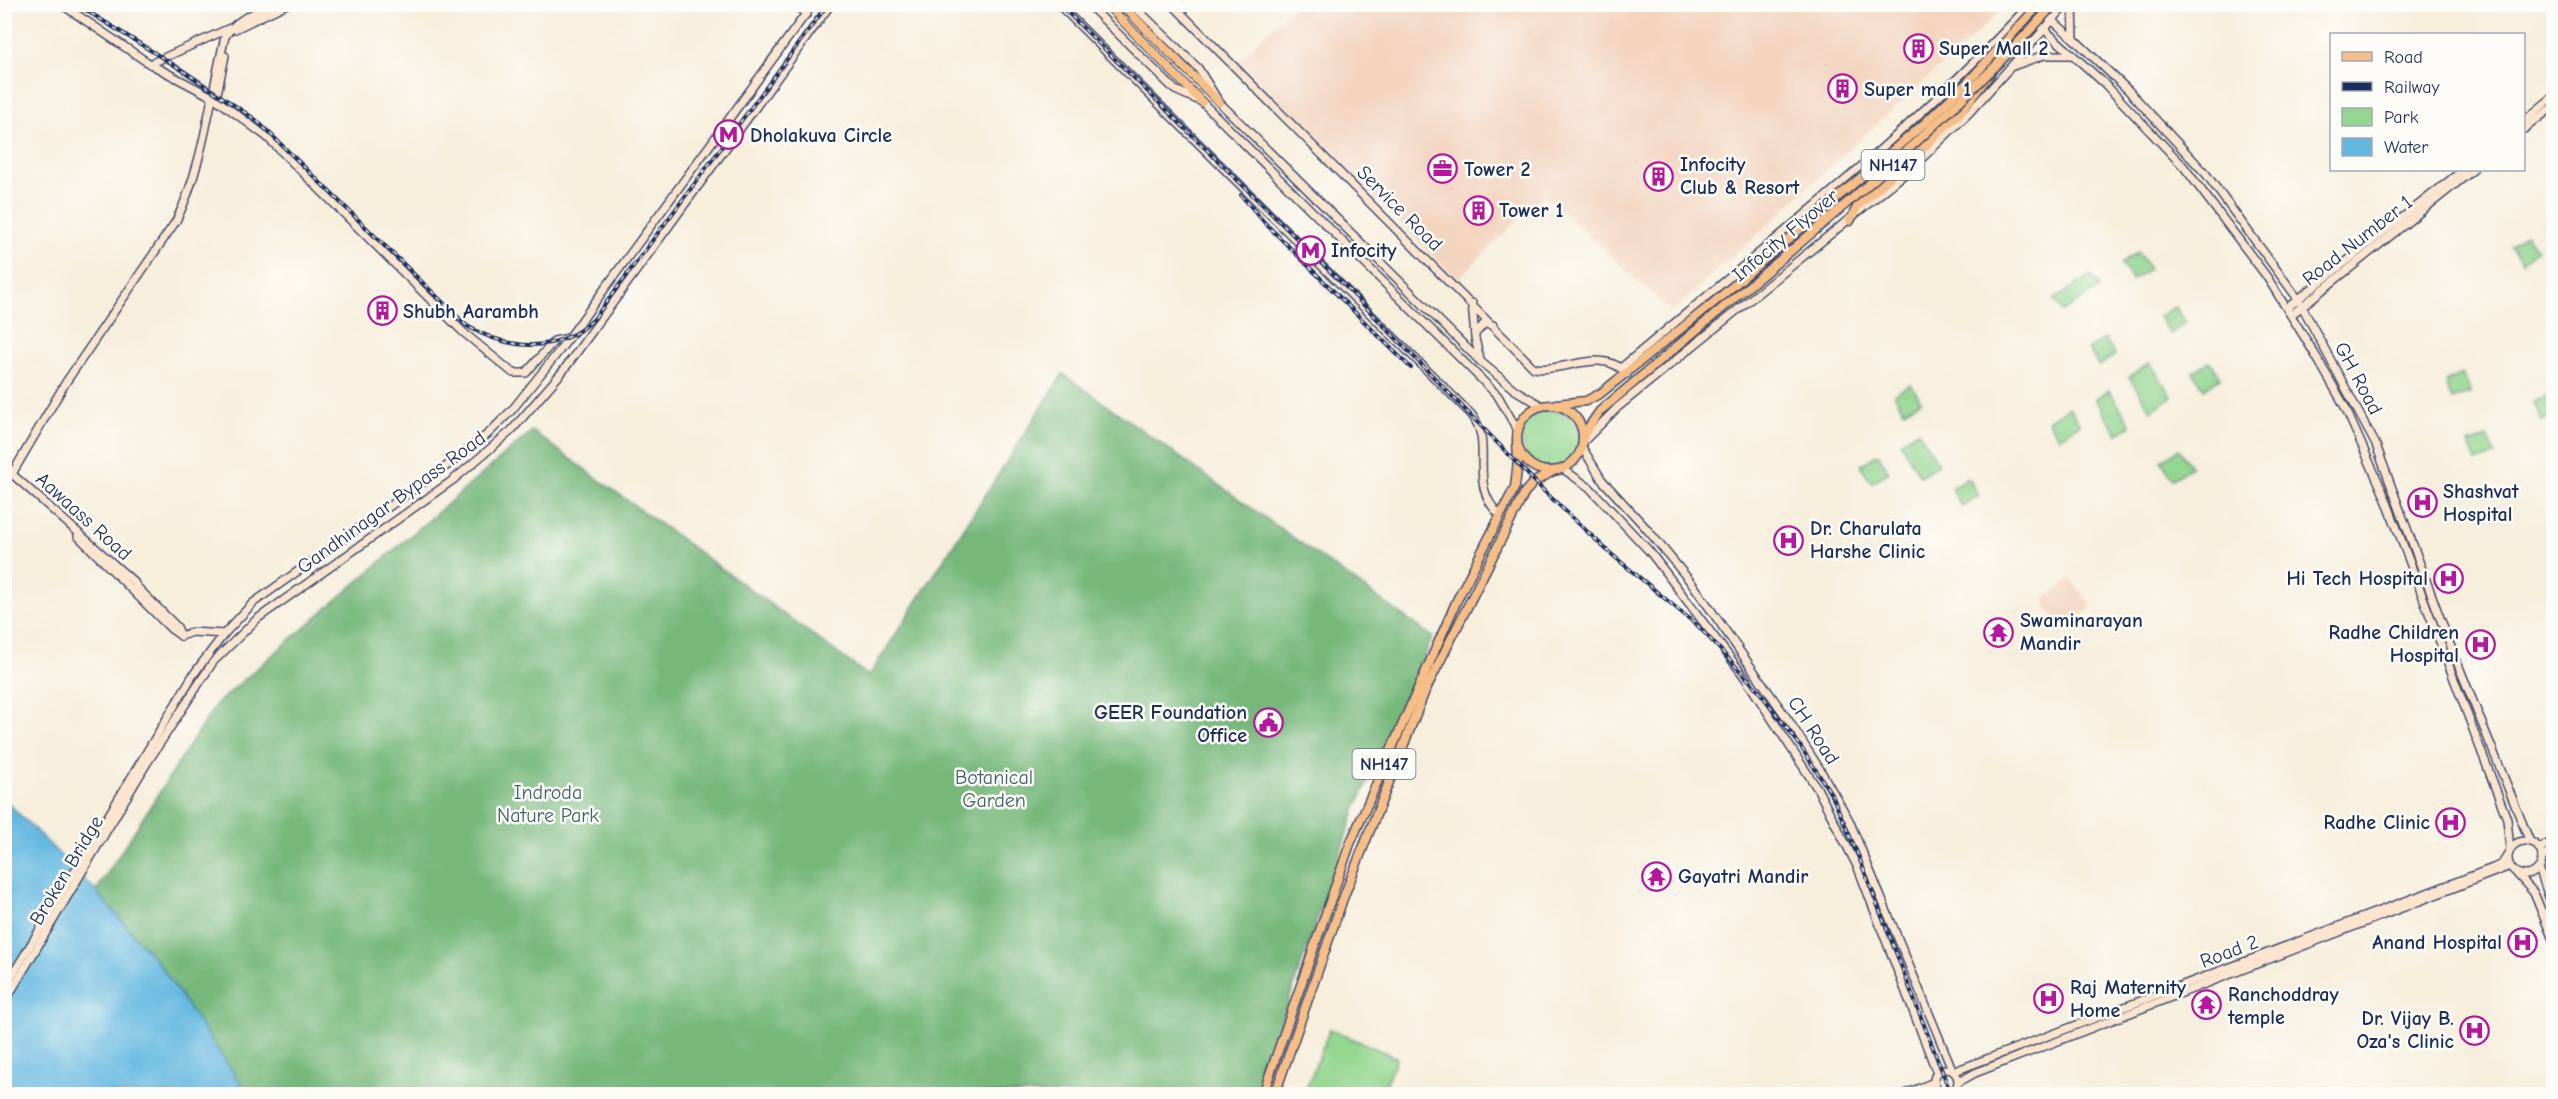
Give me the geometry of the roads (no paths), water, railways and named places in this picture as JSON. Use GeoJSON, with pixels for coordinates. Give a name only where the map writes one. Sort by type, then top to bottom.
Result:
{"type":"FeatureCollection","features":[{"type":"Feature","properties":{"kind":"highway","name":"Infocity Flyover"},"geometry":{"type":"LineString","coordinates":[[1583,441],[1600,411],[1919,142],[1994,69],[2054,4]]}},
{"type":"Feature","properties":{"kind":"highway","name":"Infocity Flyover"},"geometry":{"type":"LineString","coordinates":[[1624,371],[1713,303],[1926,122],[1967,84],[2035,5]]}},
{"type":"Feature","properties":{"kind":"highway"},"geometry":{"type":"LineString","coordinates":[[1850,220],[1857,207],[1958,115],[1994,69]]}},
{"type":"Feature","properties":{"kind":"highway","name":"NH147"},"geometry":{"type":"LineString","coordinates":[[1545,406],[1586,401],[1624,371]]}},
{"type":"Feature","properties":{"kind":"highway"},"geometry":{"type":"LineString","coordinates":[[1518,431],[1528,413],[1545,406],[1568,410],[1582,426],[1583,441]]}},
{"type":"Feature","properties":{"kind":"highway","name":"NH147"},"geometry":{"type":"LineString","coordinates":[[1263,1095],[1350,844],[1406,712],[1515,487],[1518,474],[1518,431]]}},
{"type":"Feature","properties":{"kind":"highway"},"geometry":{"type":"LineString","coordinates":[[1517,441],[1525,460],[1543,471],[1553,471]]}},
{"type":"Feature","properties":{"kind":"highway","name":"NH147"},"geometry":{"type":"LineString","coordinates":[[1275,1095],[1344,896],[1425,691],[1525,492],[1533,483],[1553,471],[1563,469],[1578,456],[1583,441]]}},
{"type":"Feature","properties":{"kind":"main road"},"geometry":{"type":"LineString","coordinates":[[1106,4],[1202,102]]}},
{"type":"Feature","properties":{"kind":"main road"},"geometry":{"type":"LineString","coordinates":[[1121,4],[1219,102]]}},
{"type":"Feature","properties":{"kind":"street"},"geometry":{"type":"LineString","coordinates":[[61,4],[150,64],[213,98],[275,145],[438,308],[491,357],[513,373],[526,373],[554,341],[569,338]]}},
{"type":"Feature","properties":{"kind":"street"},"geometry":{"type":"LineString","coordinates":[[12,474],[66,382],[176,220],[195,177],[225,36],[235,27],[273,4]]}},
{"type":"Feature","properties":{"kind":"street"},"geometry":{"type":"LineString","coordinates":[[150,64],[287,4]]}},
{"type":"Feature","properties":{"kind":"street"},"geometry":{"type":"LineString","coordinates":[[794,4],[808,8]]}},
{"type":"Feature","properties":{"kind":"street","name":"Gandhinagar Bypass Road"},"geometry":{"type":"LineString","coordinates":[[114,814],[193,690],[213,662],[239,634],[453,480],[498,443],[527,413],[563,371],[831,4]]}},
{"type":"Feature","properties":{"kind":"street"},"geometry":{"type":"LineString","coordinates":[[1058,4],[1471,414],[1481,433],[1481,465],[1485,495],[1488,505],[1500,515]]}},
{"type":"Feature","properties":{"kind":"street"},"geometry":{"type":"LineString","coordinates":[[1088,4],[1175,90],[1202,102],[1498,396],[1518,431]]}},
{"type":"Feature","properties":{"kind":"street"},"geometry":{"type":"LineString","coordinates":[[1132,4],[1198,68],[1219,102],[1481,362],[1506,383],[1545,406]]}},
{"type":"Feature","properties":{"kind":"street","name":"Service Road"},"geometry":{"type":"LineString","coordinates":[[1172,4],[1472,303],[1534,368],[1591,362],[1624,371]]}},
{"type":"Feature","properties":{"kind":"street","name":"GH Road"},"geometry":{"type":"LineString","coordinates":[[2016,4],[2135,114],[2184,167],[2229,224],[2289,311],[2344,405],[2385,497],[2507,819],[2510,851]]}},
{"type":"Feature","properties":{"kind":"street"},"geometry":{"type":"LineString","coordinates":[[1583,441],[1618,407],[1912,168],[1969,113],[2067,4]]}},
{"type":"Feature","properties":{"kind":"street"},"geometry":{"type":"LineString","coordinates":[[2073,4],[2074,39]]}},
{"type":"Feature","properties":{"kind":"street"},"geometry":{"type":"LineString","coordinates":[[1624,371],[1823,200],[1959,79],[2035,5]]}},
{"type":"Feature","properties":{"kind":"street","name":"GH Road"},"geometry":{"type":"LineString","coordinates":[[2035,5],[2128,90],[2206,174],[2300,302],[2376,445],[2449,642],[2530,842]]}},
{"type":"Feature","properties":{"kind":"street","name":"Gandhinagar Bypass Road"},"geometry":{"type":"LineString","coordinates":[[114,814],[193,675],[224,634],[253,603],[489,433],[527,392],[569,338],[808,8]]}},
{"type":"Feature","properties":{"kind":"street"},"geometry":{"type":"LineString","coordinates":[[2009,68],[2044,55],[2072,55]]}},
{"type":"Feature","properties":{"kind":"street"},"geometry":{"type":"LineString","coordinates":[[2525,119],[2553,96]]}},
{"type":"Feature","properties":{"kind":"street"},"geometry":{"type":"LineString","coordinates":[[2525,127],[2553,106]]}},
{"type":"Feature","properties":{"kind":"street","name":"Road Number 1"},"geometry":{"type":"LineString","coordinates":[[2289,311],[2462,171]]}},
{"type":"Feature","properties":{"kind":"street","name":"Road Number 1"},"geometry":{"type":"LineString","coordinates":[[2300,302],[2472,171]]}},
{"type":"Feature","properties":{"kind":"street"},"geometry":{"type":"LineString","coordinates":[[1472,303],[1474,334],[1481,362]]}},
{"type":"Feature","properties":{"kind":"street"},"geometry":{"type":"LineString","coordinates":[[1474,334],[1484,324],[1493,325]]}},
{"type":"Feature","properties":{"kind":"street","name":"CH Road"},"geometry":{"type":"LineString","coordinates":[[1583,441],[1602,480],[1694,586],[1789,721],[1819,768],[1853,829],[1953,1070]]}},
{"type":"Feature","properties":{"kind":"street","name":"Aawaass Road"},"geometry":{"type":"LineString","coordinates":[[4,461],[12,474],[56,512],[181,636],[192,632],[224,634]]}},
{"type":"Feature","properties":{"kind":"street","name":"CH Road"},"geometry":{"type":"LineString","coordinates":[[1563,469],[1590,488],[1650,552],[1744,676],[1812,779],[1858,868],[1937,1073]]}},
{"type":"Feature","properties":{"kind":"street","name":"Broken Bridge"},"geometry":{"type":"LineString","coordinates":[[4,989],[114,814]]}},
{"type":"Feature","properties":{"kind":"street","name":"Broken Bridge"},"geometry":{"type":"LineString","coordinates":[[4,1003],[114,814]]}},
{"type":"Feature","properties":{"kind":"street"},"geometry":{"type":"LineString","coordinates":[[2542,858],[2539,848],[2530,842],[2518,843],[2510,851],[2510,866],[2534,893],[2553,942]]}},
{"type":"Feature","properties":{"kind":"street"},"geometry":{"type":"LineString","coordinates":[[2539,848],[2553,842]]}},
{"type":"Feature","properties":{"kind":"street"},"geometry":{"type":"LineString","coordinates":[[2553,848],[2542,858],[2539,868],[2553,912]]}},
{"type":"Feature","properties":{"kind":"street","name":"Road 2"},"geometry":{"type":"LineString","coordinates":[[1953,1070],[2493,868],[2502,864],[2510,851]]}},
{"type":"Feature","properties":{"kind":"street","name":"Road 2"},"geometry":{"type":"LineString","coordinates":[[1958,1088],[1975,1073],[2510,866]]}},
{"type":"Feature","properties":{"kind":"street"},"geometry":{"type":"LineString","coordinates":[[2516,873],[2531,874],[2539,868]]}},
{"type":"Feature","properties":{"kind":"street"},"geometry":{"type":"LineString","coordinates":[[1905,1095],[1934,1082],[1937,1073],[1942,1069],[1953,1070],[1958,1088],[1924,1095]]}},
{"type":"Feature","properties":{"kind":"street"},"geometry":{"type":"LineString","coordinates":[[1934,1082],[1941,1092]]}},
{"type":"Feature","properties":{"kind":"water"},"geometry":{"type":"Polygon","coordinates":[[[4,799],[96,891],[159,964],[248,1094],[5,1094],[4,799]]]}},
{"type":"Feature","properties":{"kind":"railway"},"geometry":{"type":"LineString","coordinates":[[76,4],[182,70],[256,120],[467,326],[499,340],[532,345],[564,339],[594,319],[828,4]]}},
{"type":"Feature","properties":{"kind":"railway"},"geometry":{"type":"LineString","coordinates":[[1059,4],[1356,297],[1544,491],[1610,553],[1698,626],[1758,690],[1797,741],[1832,795],[1858,855],[1951,1094]]}},
{"type":"Feature","properties":{"kind":"railway"},"geometry":{"type":"LineString","coordinates":[[1241,195],[1264,222],[1411,368]]}},
{"type":"Feature","properties":{"kind":"place","name":"Super Mall 2"},"geometry":{"type":"Point","coordinates":[1918,48]}},
{"type":"Feature","properties":{"kind":"place","name":"Super mall 1"},"geometry":{"type":"Point","coordinates":[1843,89]}},
{"type":"Feature","properties":{"kind":"place","name":"Dholakuva Circle"},"geometry":{"type":"Point","coordinates":[729,135]}},
{"type":"Feature","properties":{"kind":"place","name":"Tower 2"},"geometry":{"type":"Point","coordinates":[1443,169]}},
{"type":"Feature","properties":{"kind":"place","name":"Infocity Club & Resort"},"geometry":{"type":"Point","coordinates":[1659,176]}},
{"type":"Feature","properties":{"kind":"place","name":"Tower 1"},"geometry":{"type":"Point","coordinates":[1478,210]}},
{"type":"Feature","properties":{"kind":"place","name":"Infocity"},"geometry":{"type":"Point","coordinates":[1310,250]}},
{"type":"Feature","properties":{"kind":"place","name":"Shubh Aarambh"},"geometry":{"type":"Point","coordinates":[382,311]}},
{"type":"Feature","properties":{"kind":"place","name":"Shashvat Hospital"},"geometry":{"type":"Point","coordinates":[2422,503]}},
{"type":"Feature","properties":{"kind":"place","name":"Dr. Charulata Harshe Clinic"},"geometry":{"type":"Point","coordinates":[1789,540]}},
{"type":"Feature","properties":{"kind":"place","name":"Hi Tech Hospital"},"geometry":{"type":"Point","coordinates":[2449,578]}},
{"type":"Feature","properties":{"kind":"place","name":"Swaminarayan Mandir"},"geometry":{"type":"Point","coordinates":[1999,632]}},
{"type":"Feature","properties":{"kind":"place","name":"Radhe Children Hospital"},"geometry":{"type":"Point","coordinates":[2480,644]}},
{"type":"Feature","properties":{"kind":"place","name":"GEER Foundation Office"},"geometry":{"type":"Point","coordinates":[1268,723]}},
{"type":"Feature","properties":{"kind":"place","name":"Radhe Clinic"},"geometry":{"type":"Point","coordinates":[2451,822]}},
{"type":"Feature","properties":{"kind":"place","name":"Gayatri Mandir"},"geometry":{"type":"Point","coordinates":[1657,876]}},
{"type":"Feature","properties":{"kind":"place","name":"Anand Hospital"},"geometry":{"type":"Point","coordinates":[2523,942]}},
{"type":"Feature","properties":{"kind":"place","name":"Raj Maternity Home"},"geometry":{"type":"Point","coordinates":[2049,998]}},
{"type":"Feature","properties":{"kind":"place","name":"Ranchoddray temple"},"geometry":{"type":"Point","coordinates":[2207,1005]}},
{"type":"Feature","properties":{"kind":"place","name":"Dr. Vijay B. Oza's Clinic"},"geometry":{"type":"Point","coordinates":[2475,1030]}},
{"type":"Feature","properties":{"kind":"park label","name":"Botanical Garden"},"geometry":{"type":"Point","coordinates":[994,788]}},
{"type":"Feature","properties":{"kind":"park label","name":"Indroda Nature Park"},"geometry":{"type":"Point","coordinates":[548,804]}}]}
